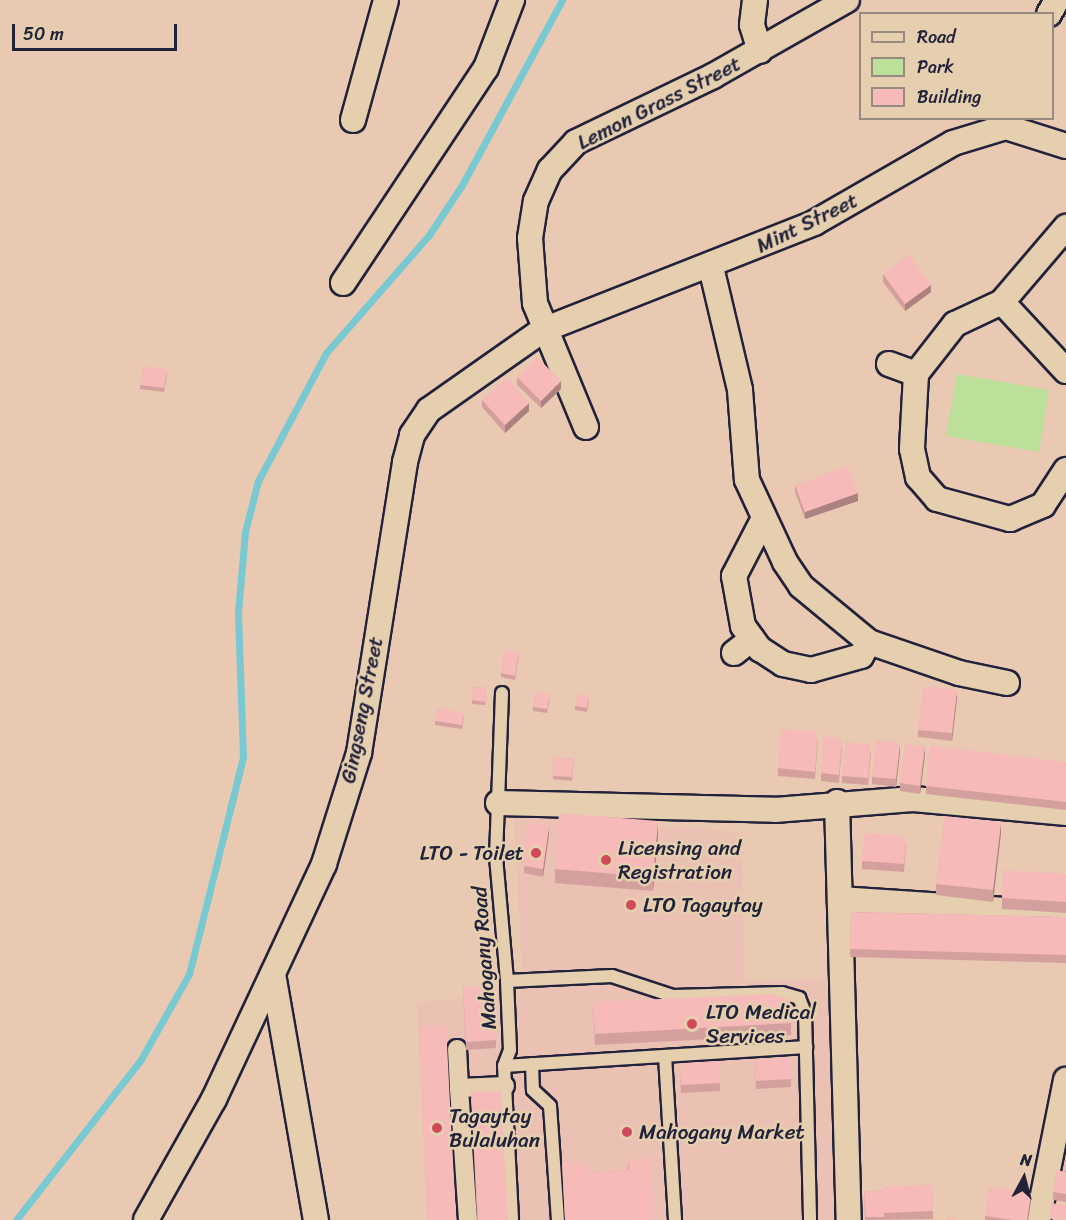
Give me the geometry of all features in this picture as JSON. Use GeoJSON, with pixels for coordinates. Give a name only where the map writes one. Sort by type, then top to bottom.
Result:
{"type":"FeatureCollection","features":[{"type":"Feature","properties":{"kind":"street"},"geometry":{"type":"LineString","coordinates":[[352,120],[386,0]]}},
{"type":"Feature","properties":{"kind":"street"},"geometry":{"type":"LineString","coordinates":[[343,283],[486,68],[512,0]]}},
{"type":"Feature","properties":{"kind":"street","name":"Lemon Grass Street"},"geometry":{"type":"LineString","coordinates":[[755,0],[752,25],[760,51]]}},
{"type":"Feature","properties":{"kind":"street","name":"Lemon Grass Street"},"geometry":{"type":"LineString","coordinates":[[586,428],[543,330],[535,303],[530,238],[536,201],[550,170],[576,142],[760,51],[847,0]]}},
{"type":"Feature","properties":{"kind":"street","name":"Mint Street"},"geometry":{"type":"LineString","coordinates":[[543,330],[711,267],[814,223],[953,143],[1006,123],[1066,146]]}},
{"type":"Feature","properties":{"kind":"street"},"geometry":{"type":"LineString","coordinates":[[1066,227],[1002,302],[956,324],[916,374],[912,450],[918,477],[937,499],[1010,519],[1043,505],[1066,470]]}},
{"type":"Feature","properties":{"kind":"street"},"geometry":{"type":"LineString","coordinates":[[711,267],[740,390],[747,480],[762,522],[801,585],[869,642],[1007,683]]}},
{"type":"Feature","properties":{"kind":"street"},"geometry":{"type":"LineString","coordinates":[[1002,302],[1066,370]]}},
{"type":"Feature","properties":{"kind":"street","name":"Gingseng Street"},"geometry":{"type":"LineString","coordinates":[[146,1220],[214,1099],[324,864],[358,753],[412,435],[429,410],[457,386],[543,330]]}},
{"type":"Feature","properties":{"kind":"street"},"geometry":{"type":"LineString","coordinates":[[890,364],[916,374]]}},
{"type":"Feature","properties":{"kind":"street"},"geometry":{"type":"LineString","coordinates":[[762,522],[734,576],[735,603],[743,646],[783,664],[810,670],[837,667],[861,656],[869,642]]}},
{"type":"Feature","properties":{"kind":"street"},"geometry":{"type":"LineString","coordinates":[[498,803],[775,810],[837,802],[913,799],[1066,813]]}},
{"type":"Feature","properties":{"kind":"street"},"geometry":{"type":"LineString","coordinates":[[837,802],[849,1220]]}},
{"type":"Feature","properties":{"kind":"street"},"geometry":{"type":"LineString","coordinates":[[840,899],[1066,914]]}},
{"type":"Feature","properties":{"kind":"street"},"geometry":{"type":"LineString","coordinates":[[273,974],[315,1220]]}},
{"type":"Feature","properties":{"kind":"street"},"geometry":{"type":"LineString","coordinates":[[457,1049],[468,1220]]}},
{"type":"Feature","properties":{"kind":"street"},"geometry":{"type":"LineString","coordinates":[[1038,1220],[1066,1080]]}},
{"type":"Feature","properties":{"kind":"street"},"geometry":{"type":"LineString","coordinates":[[459,1088],[505,1086]]}},
{"type":"Feature","properties":{"kind":"lane","name":"Mahogany Road"},"geometry":{"type":"LineString","coordinates":[[502,693],[496,857],[507,981],[510,1050],[504,1066],[512,1220]]}},
{"type":"Feature","properties":{"kind":"lane"},"geometry":{"type":"LineString","coordinates":[[507,981],[612,976],[673,996],[791,995],[804,1005],[810,1220]]}},
{"type":"Feature","properties":{"kind":"lane"},"geometry":{"type":"LineString","coordinates":[[504,1066],[806,1047]]}},
{"type":"Feature","properties":{"kind":"lane"},"geometry":{"type":"LineString","coordinates":[[665,1056],[675,1220]]}},
{"type":"Feature","properties":{"kind":"lane"},"geometry":{"type":"LineString","coordinates":[[532,1064],[533,1090],[550,1106],[558,1220]]}},
{"type":"Feature","properties":{"kind":"shaded area","name":"Mahogany Market"},"geometry":{"type":"Polygon","coordinates":[[[514,815],[742,832],[745,982],[827,978],[835,1220],[427,1220],[417,1002],[523,994],[514,815]]]}},
{"type":"Feature","properties":{"kind":"green space"},"geometry":{"type":"Polygon","coordinates":[[[957,374],[1049,390],[1039,452],[946,436],[957,374]]]}},
{"type":"Feature","properties":{"kind":"building"},"geometry":{"type":"Polygon","coordinates":[[[910,255],[931,285],[905,304],[883,274],[910,255]]]}},
{"type":"Feature","properties":{"kind":"building"},"geometry":{"type":"Polygon","coordinates":[[[537,357],[561,381],[541,401],[517,377],[537,357]]]}},
{"type":"Feature","properties":{"kind":"building"},"geometry":{"type":"Polygon","coordinates":[[[143,366],[167,370],[164,388],[140,385],[143,366]]]}},
{"type":"Feature","properties":{"kind":"building"},"geometry":{"type":"Polygon","coordinates":[[[507,378],[529,403],[505,425],[482,400],[507,378]]]}},
{"type":"Feature","properties":{"kind":"building"},"geometry":{"type":"Polygon","coordinates":[[[848,466],[858,493],[805,512],[795,485],[848,466]]]}},
{"type":"Feature","properties":{"kind":"building"},"geometry":{"type":"Polygon","coordinates":[[[504,650],[519,652],[515,676],[501,673],[504,650]]]}},
{"type":"Feature","properties":{"kind":"building"},"geometry":{"type":"Polygon","coordinates":[[[923,686],[957,690],[952,733],[918,730],[923,686]]]}},
{"type":"Feature","properties":{"kind":"building"},"geometry":{"type":"Polygon","coordinates":[[[473,687],[486,688],[485,702],[472,700],[473,687]]]}},
{"type":"Feature","properties":{"kind":"building"},"geometry":{"type":"Polygon","coordinates":[[[535,692],[550,694],[547,709],[533,707],[535,692]]]}},
{"type":"Feature","properties":{"kind":"building"},"geometry":{"type":"Polygon","coordinates":[[[578,694],[589,696],[587,708],[575,706],[578,694]]]}},
{"type":"Feature","properties":{"kind":"building"},"geometry":{"type":"Polygon","coordinates":[[[437,708],[464,713],[462,725],[435,721],[437,708]]]}},
{"type":"Feature","properties":{"kind":"building"},"geometry":{"type":"Polygon","coordinates":[[[781,729],[818,732],[815,772],[778,768],[781,729]]]}},
{"type":"Feature","properties":{"kind":"building"},"geometry":{"type":"Polygon","coordinates":[[[823,737],[842,738],[839,775],[821,773],[823,737]]]}},
{"type":"Feature","properties":{"kind":"building"},"geometry":{"type":"Polygon","coordinates":[[[876,740],[900,743],[896,779],[872,777],[876,740]]]}},
{"type":"Feature","properties":{"kind":"building"},"geometry":{"type":"Polygon","coordinates":[[[845,742],[871,744],[868,778],[842,776],[845,742]]]}},
{"type":"Feature","properties":{"kind":"building"},"geometry":{"type":"Polygon","coordinates":[[[905,744],[925,746],[920,786],[900,783],[905,744]]]}},
{"type":"Feature","properties":{"kind":"building"},"geometry":{"type":"Polygon","coordinates":[[[930,746],[1066,762],[1066,802],[926,786],[930,746]]]}},
{"type":"Feature","properties":{"kind":"building"},"geometry":{"type":"Polygon","coordinates":[[[554,757],[574,759],[572,777],[553,776],[554,757]]]}},
{"type":"Feature","properties":{"kind":"building","name":"Licensing and Registration"},"geometry":{"type":"Polygon","coordinates":[[[559,813],[658,821],[653,877],[555,869],[559,813]]]}},
{"type":"Feature","properties":{"kind":"building"},"geometry":{"type":"Polygon","coordinates":[[[944,816],[1001,822],[993,890],[936,884],[944,816]]]}},
{"type":"Feature","properties":{"kind":"building","name":"LTO - Toilet"},"geometry":{"type":"Polygon","coordinates":[[[527,823],[549,826],[543,869],[524,866],[527,823]]]}},
{"type":"Feature","properties":{"kind":"building"},"geometry":{"type":"Polygon","coordinates":[[[864,833],[906,836],[904,864],[862,861],[864,833]]]}},
{"type":"Feature","properties":{"kind":"building"},"geometry":{"type":"Polygon","coordinates":[[[1003,870],[1066,874],[1066,902],[1002,898],[1003,870]]]}},
{"type":"Feature","properties":{"kind":"building"},"geometry":{"type":"Polygon","coordinates":[[[851,912],[1066,917],[1066,955],[850,949],[851,912]]]}},
{"type":"Feature","properties":{"kind":"building"},"geometry":{"type":"Polygon","coordinates":[[[492,986],[496,1040],[466,1042],[463,987],[492,986]]]}},
{"type":"Feature","properties":{"kind":"building","name":"LTO Medical Services"},"geometry":{"type":"Polygon","coordinates":[[[772,994],[790,1000],[791,1023],[595,1034],[593,1002],[772,994]]]}},
{"type":"Feature","properties":{"kind":"building","name":"Tagaytay Bulaluhan"},"geometry":{"type":"Polygon","coordinates":[[[446,1025],[456,1220],[427,1220],[419,1026],[446,1025]]]}},
{"type":"Feature","properties":{"kind":"building"},"geometry":{"type":"Polygon","coordinates":[[[790,1058],[791,1079],[756,1081],[755,1060],[790,1058]]]}},
{"type":"Feature","properties":{"kind":"building"},"geometry":{"type":"Polygon","coordinates":[[[719,1061],[720,1083],[681,1085],[680,1073],[685,1063],[719,1061]]]}},
{"type":"Feature","properties":{"kind":"building"},"geometry":{"type":"Polygon","coordinates":[[[501,1091],[508,1220],[478,1220],[471,1092],[501,1091]]]}},
{"type":"Feature","properties":{"kind":"building"},"geometry":{"type":"Polygon","coordinates":[[[651,1158],[654,1220],[565,1220],[562,1163],[587,1162],[588,1173],[629,1170],[628,1160],[651,1158]]]}},
{"type":"Feature","properties":{"kind":"building"},"geometry":{"type":"Polygon","coordinates":[[[1056,1170],[1066,1172],[1066,1194],[1053,1192],[1056,1170]]]}},
{"type":"Feature","properties":{"kind":"building"},"geometry":{"type":"Polygon","coordinates":[[[933,1185],[933,1211],[884,1213],[884,1187],[933,1185]]]}},
{"type":"Feature","properties":{"kind":"building"},"geometry":{"type":"Polygon","coordinates":[[[989,1187],[1031,1193],[1027,1220],[985,1216],[989,1187]]]}},
{"type":"Feature","properties":{"kind":"building"},"geometry":{"type":"Polygon","coordinates":[[[884,1190],[884,1217],[866,1217],[864,1192],[884,1190]]]}},
{"type":"Feature","properties":{"kind":"building"},"geometry":{"type":"Polygon","coordinates":[[[1051,1203],[1066,1205],[1066,1220],[1049,1219],[1051,1203]]]}},
{"type":"Feature","properties":{"kind":"waterway"},"geometry":{"type":"LineString","coordinates":[[16,1220],[140,1061],[189,974],[243,757],[238,612],[245,532],[258,481],[326,353],[429,235],[462,185],[562,0]]}},
{"type":"Feature","properties":{"kind":"place","name":"LTO - Toilet"},"geometry":{"type":"Point","coordinates":[536,853]}},
{"type":"Feature","properties":{"kind":"place","name":"Licensing and Registration"},"geometry":{"type":"Point","coordinates":[606,860]}},
{"type":"Feature","properties":{"kind":"place","name":"LTO Tagaytay"},"geometry":{"type":"Point","coordinates":[631,905]}},
{"type":"Feature","properties":{"kind":"place","name":"LTO Medical Services"},"geometry":{"type":"Point","coordinates":[692,1024]}},
{"type":"Feature","properties":{"kind":"place","name":"Tagaytay Bulaluhan"},"geometry":{"type":"Point","coordinates":[437,1128]}},
{"type":"Feature","properties":{"kind":"place","name":"Mahogany Market"},"geometry":{"type":"Point","coordinates":[627,1132]}}]}
